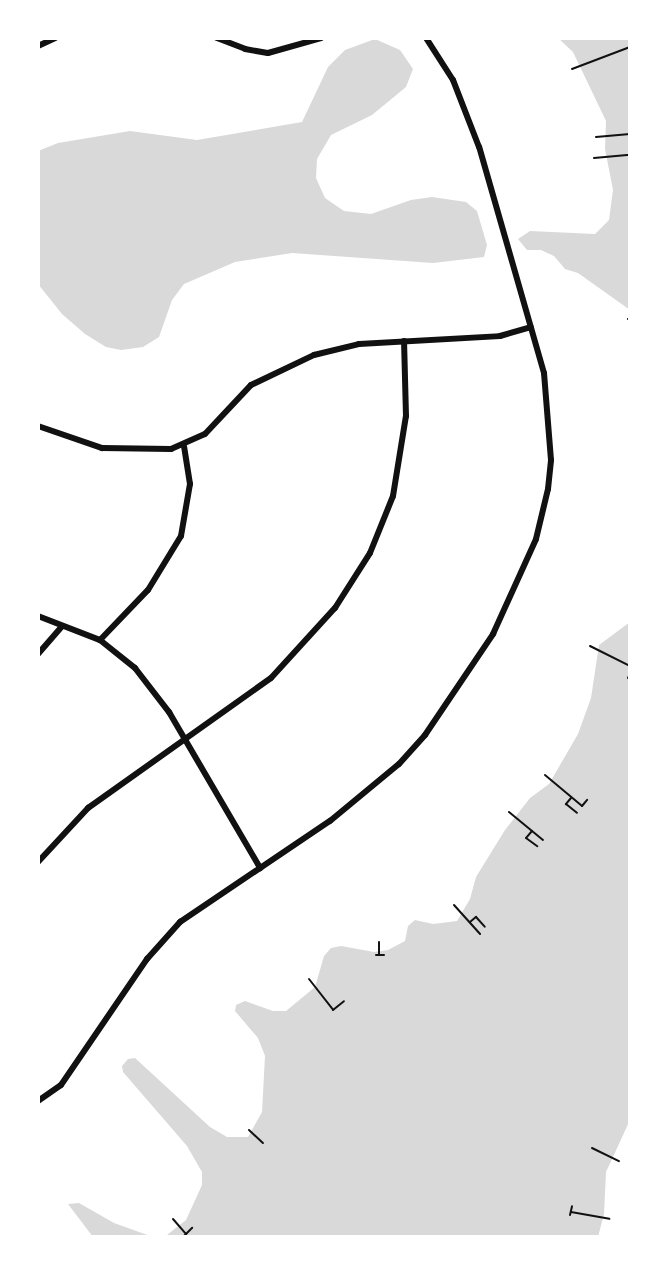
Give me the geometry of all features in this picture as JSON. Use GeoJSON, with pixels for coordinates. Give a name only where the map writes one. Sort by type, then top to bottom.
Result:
{"type":"FeatureCollection","features":[{"type":"Feature","properties":{"kind":"street"},"geometry":{"type":"LineString","coordinates":[[38,46],[55,38]]}},
{"type":"Feature","properties":{"kind":"street"},"geometry":{"type":"LineString","coordinates":[[217,38],[245,49],[268,53],[321,38]]}},
{"type":"Feature","properties":{"kind":"street"},"geometry":{"type":"LineString","coordinates":[[38,1101],[61,1085],[162,940],[199,907],[330,821],[399,764],[449,704],[507,608],[536,539],[551,460],[548,397],[531,327],[470,121],[453,80],[426,38]]}},
{"type":"Feature","properties":{"kind":"street"},"geometry":{"type":"LineString","coordinates":[[38,426],[102,448],[151,451],[184,446],[205,434],[251,385],[285,366],[336,348],[500,336],[531,327]]}},
{"type":"Feature","properties":{"kind":"street"},"geometry":{"type":"LineString","coordinates":[[38,862],[88,808],[216,720],[294,657],[335,608],[370,553],[384,523],[398,475],[406,416],[404,341]]}},
{"type":"Feature","properties":{"kind":"street"},"geometry":{"type":"LineString","coordinates":[[100,640],[148,590],[181,536],[190,484],[184,446]]}},
{"type":"Feature","properties":{"kind":"street"},"geometry":{"type":"LineString","coordinates":[[38,616],[100,640],[135,668],[185,739],[260,868]]}},
{"type":"Feature","properties":{"kind":"street"},"geometry":{"type":"LineString","coordinates":[[38,654],[62,626]]}},
{"type":"Feature","properties":{"kind":"path"},"geometry":{"type":"LineString","coordinates":[[572,69],[630,47]]}},
{"type":"Feature","properties":{"kind":"path"},"geometry":{"type":"LineString","coordinates":[[596,137],[630,134]]}},
{"type":"Feature","properties":{"kind":"path"},"geometry":{"type":"LineString","coordinates":[[594,158],[630,155]]}},
{"type":"Feature","properties":{"kind":"path"},"geometry":{"type":"LineString","coordinates":[[590,646],[630,666]]}},
{"type":"Feature","properties":{"kind":"path"},"geometry":{"type":"LineString","coordinates":[[545,775],[582,806],[587,800]]}},
{"type":"Feature","properties":{"kind":"path"},"geometry":{"type":"LineString","coordinates":[[572,797],[566,804],[577,813]]}},
{"type":"Feature","properties":{"kind":"path"},"geometry":{"type":"LineString","coordinates":[[509,812],[543,840]]}},
{"type":"Feature","properties":{"kind":"path"},"geometry":{"type":"LineString","coordinates":[[532,831],[526,838],[537,846]]}},
{"type":"Feature","properties":{"kind":"path"},"geometry":{"type":"LineString","coordinates":[[454,905],[480,934]]}},
{"type":"Feature","properties":{"kind":"path"},"geometry":{"type":"LineString","coordinates":[[470,922],[476,917],[485,927]]}},
{"type":"Feature","properties":{"kind":"path"},"geometry":{"type":"LineString","coordinates":[[379,942],[380,955]]}},
{"type":"Feature","properties":{"kind":"path"},"geometry":{"type":"LineString","coordinates":[[309,979],[333,1010],[344,1001]]}},
{"type":"Feature","properties":{"kind":"path"},"geometry":{"type":"LineString","coordinates":[[249,1130],[262,1143]]}},
{"type":"Feature","properties":{"kind":"path"},"geometry":{"type":"LineString","coordinates":[[592,1148],[619,1161]]}},
{"type":"Feature","properties":{"kind":"path"},"geometry":{"type":"LineString","coordinates":[[572,1206],[570,1213],[609,1219]]}},
{"type":"Feature","properties":{"kind":"path"},"geometry":{"type":"LineString","coordinates":[[173,1219],[185,1236],[192,1228]]}},
{"type":"Feature","properties":{"kind":"shaded area"},"geometry":{"type":"Polygon","coordinates":[[[558,38],[630,38],[630,310],[578,273],[565,269],[554,256],[541,250],[527,250],[518,239],[530,231],[595,234],[609,220],[613,190],[605,149],[606,121],[573,52],[558,38]]]}},
{"type":"Feature","properties":{"kind":"shaded area"},"geometry":{"type":"Polygon","coordinates":[[[375,39],[400,50],[413,69],[406,87],[372,115],[331,135],[317,159],[316,178],[325,198],[344,211],[371,214],[411,200],[432,197],[466,202],[477,211],[487,245],[484,257],[433,263],[292,253],[235,262],[184,284],[172,300],[159,337],[143,347],[121,350],[106,347],[85,334],[62,314],[38,284],[38,151],[58,143],[130,131],[197,140],[302,122],[328,67],[345,50],[375,39]]]}},
{"type":"Feature","properties":{"kind":"shaded area"},"geometry":{"type":"Polygon","coordinates":[[[630,622],[630,1120],[606,1172],[604,1214],[598,1237],[153,1237],[167,1235],[186,1220],[202,1185],[202,1172],[187,1146],[123,1072],[122,1066],[128,1059],[135,1058],[210,1127],[227,1137],[248,1137],[262,1112],[265,1056],[258,1038],[235,1011],[236,1005],[245,1001],[273,1011],[286,1011],[315,987],[324,956],[331,948],[341,946],[374,952],[388,950],[405,941],[408,926],[415,920],[433,924],[457,921],[470,899],[476,877],[505,830],[530,798],[549,784],[578,734],[591,698],[599,645],[630,622]]]}},
{"type":"Feature","properties":{"kind":"shaded area"},"geometry":{"type":"Polygon","coordinates":[[[79,1203],[114,1223],[153,1237],[93,1237],[68,1204],[79,1203]]]}}]}
